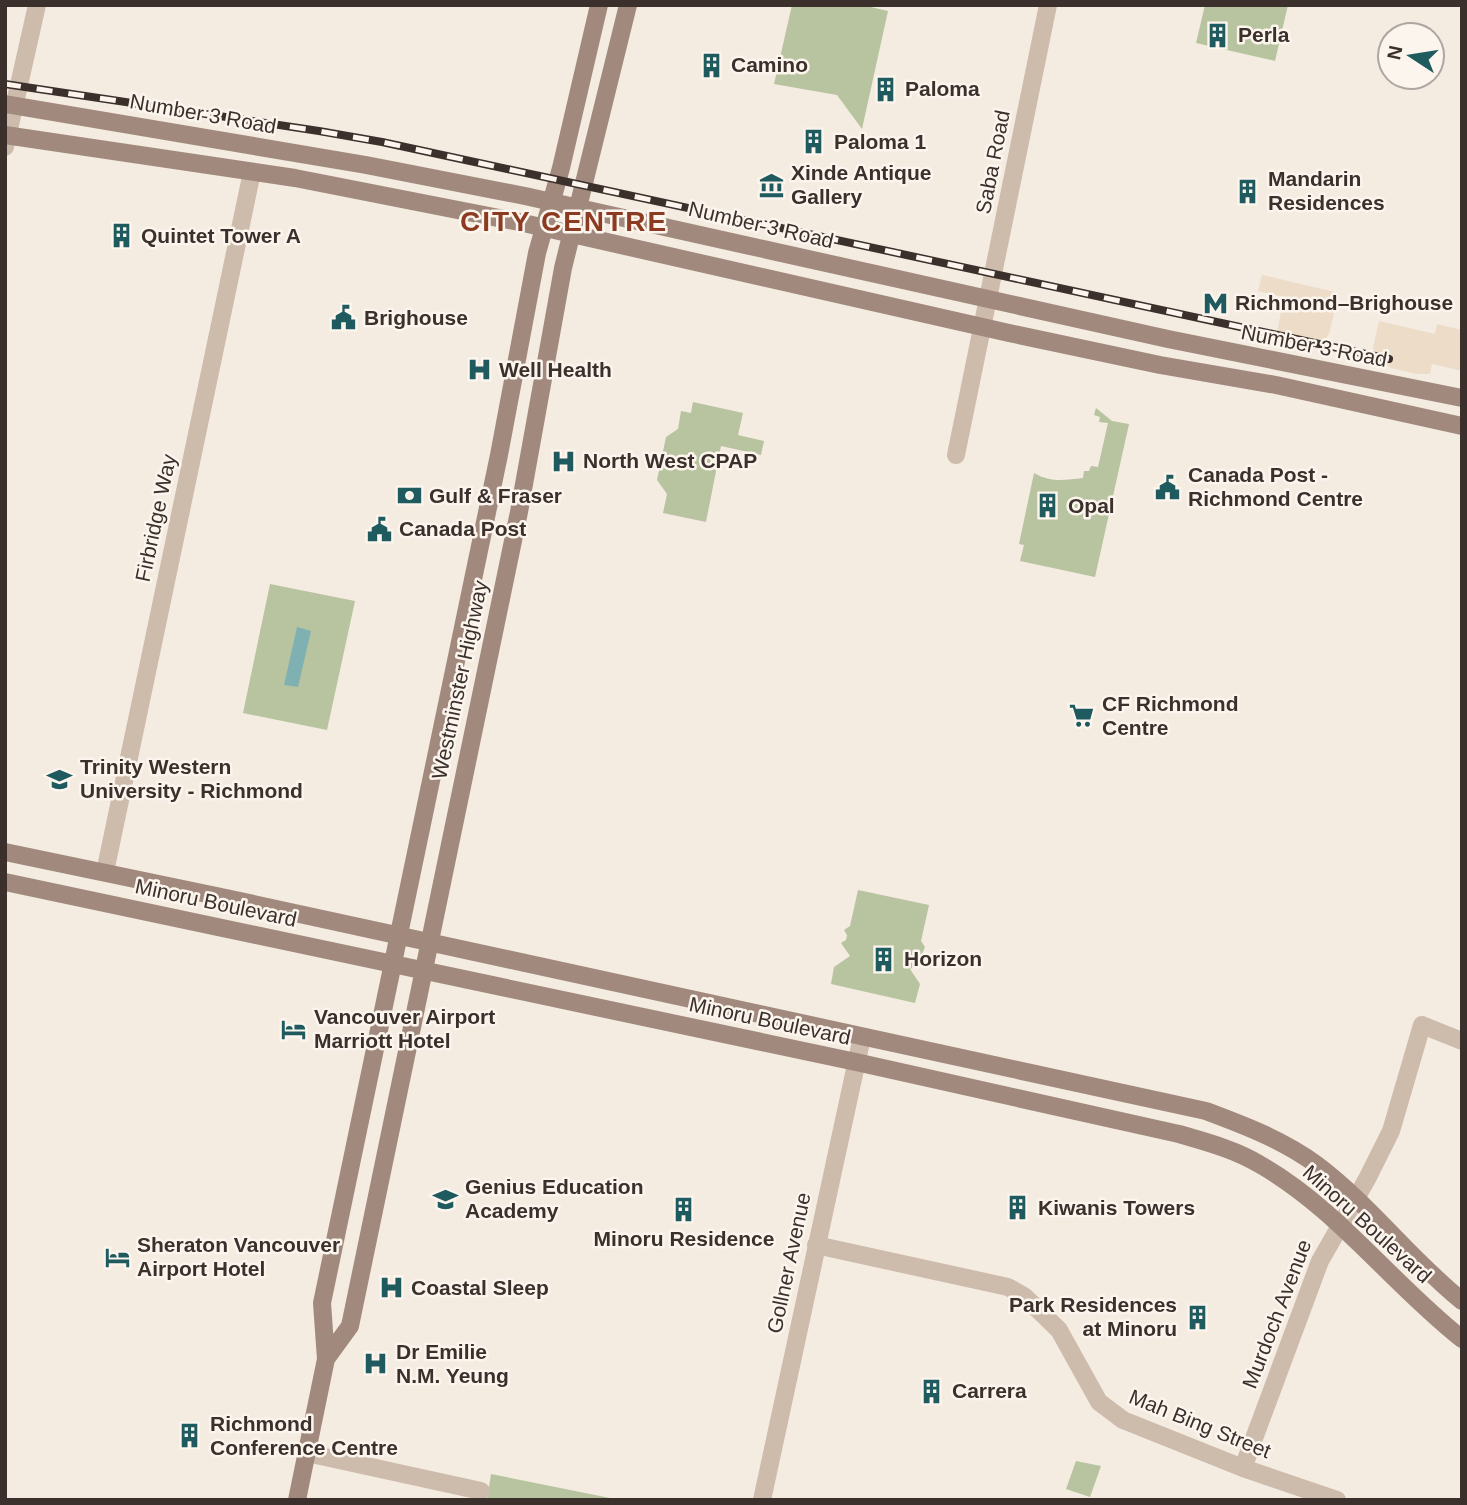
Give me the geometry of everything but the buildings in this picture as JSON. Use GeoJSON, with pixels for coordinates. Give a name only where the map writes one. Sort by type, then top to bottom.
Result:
{"type":"FeatureCollection","features":[{"type":"Feature","properties":{"kind":"main road","name":"Westminster Highway"},"geometry":{"type":"LineString","coordinates":[[297,1500],[326,1359],[322,1303],[499,455],[543,228],[561,168],[599,5]]}},
{"type":"Feature","properties":{"kind":"main road","name":"Westminster Highway"},"geometry":{"type":"LineString","coordinates":[[326,1359],[350,1326],[519,512],[571,234],[580,208],[628,5]]}},
{"type":"Feature","properties":{"kind":"main road","name":"Number 3 Road"},"geometry":{"type":"LineString","coordinates":[[10,105],[366,165],[551,202],[1193,345],[1462,398]]}},
{"type":"Feature","properties":{"kind":"main road"},"geometry":{"type":"LineString","coordinates":[[6,139],[295,178],[571,234],[1160,365],[1276,385],[1462,426]]}},
{"type":"Feature","properties":{"kind":"main road","name":"Minoru Boulevard"},"geometry":{"type":"LineString","coordinates":[[5,852],[1206,1111],[1272,1136],[1316,1165],[1356,1199],[1433,1277],[1462,1301]]}},
{"type":"Feature","properties":{"kind":"main road","name":"Minoru Boulevard"},"geometry":{"type":"LineString","coordinates":[[5,882],[856,1062],[1166,1131],[1221,1146],[1258,1163],[1298,1189],[1462,1339]]}},
{"type":"Feature","properties":{"kind":"street"},"geometry":{"type":"LineString","coordinates":[[6,139],[10,105],[37,5]]}},
{"type":"Feature","properties":{"kind":"street","name":"Saba Road"},"geometry":{"type":"LineString","coordinates":[[956,455],[1048,5]]}},
{"type":"Feature","properties":{"kind":"street","name":"Firbridge Way"},"geometry":{"type":"LineString","coordinates":[[105,872],[251,172]]}},
{"type":"Feature","properties":{"kind":"street","name":"Murdoch Avenue"},"geometry":{"type":"LineString","coordinates":[[1242,1468],[1320,1261],[1391,1131],[1422,1025],[1462,1041]]}},
{"type":"Feature","properties":{"kind":"street","name":"Gollner Avenue"},"geometry":{"type":"LineString","coordinates":[[762,1500],[862,1037]]}},
{"type":"Feature","properties":{"kind":"street","name":"Mah Bing Street"},"geometry":{"type":"LineString","coordinates":[[816,1245],[1008,1287],[1024,1296],[1059,1330],[1099,1402],[1123,1420],[1242,1468],[1337,1500]]}},
{"type":"Feature","properties":{"kind":"street"},"geometry":{"type":"LineString","coordinates":[[307,1453],[481,1491]]}},
{"type":"Feature","properties":{"kind":"green space"},"geometry":{"type":"Polygon","coordinates":[[[792,5],[862,5],[888,11],[862,129],[837,95],[774,84],[792,5]]]}},
{"type":"Feature","properties":{"kind":"green space"},"geometry":{"type":"Polygon","coordinates":[[[1205,5],[1288,5],[1275,61],[1196,43],[1205,5]]]}},
{"type":"Feature","properties":{"kind":"green space"},"geometry":{"type":"Polygon","coordinates":[[[693,402],[743,413],[738,435],[764,441],[761,455],[721,446],[706,522],[663,513],[667,494],[657,480],[666,437],[678,429],[681,411],[691,413],[693,402]]]}},
{"type":"Feature","properties":{"kind":"green space"},"geometry":{"type":"Polygon","coordinates":[[[1096,408],[1112,421],[1129,424],[1095,577],[1020,561],[1024,545],[1019,544],[1034,473],[1052,480],[1083,478],[1084,471],[1089,471],[1091,466],[1098,467],[1108,423],[1099,422],[1100,417],[1094,415],[1096,408]]]}},
{"type":"Feature","properties":{"kind":"green space"},"geometry":{"type":"Polygon","coordinates":[[[270,584],[355,601],[327,730],[243,713],[270,584]]]}},
{"type":"Feature","properties":{"kind":"green space"},"geometry":{"type":"Polygon","coordinates":[[[858,890],[929,905],[921,941],[925,947],[922,954],[925,959],[910,969],[920,984],[915,1003],[831,984],[834,967],[850,956],[841,943],[846,940],[844,930],[850,926],[858,890]]]}},
{"type":"Feature","properties":{"kind":"green space"},"geometry":{"type":"Polygon","coordinates":[[[1076,1461],[1101,1466],[1090,1497],[1066,1489],[1076,1461]]]}},
{"type":"Feature","properties":{"kind":"green space"},"geometry":{"type":"Polygon","coordinates":[[[491,1474],[620,1500],[487,1500],[491,1474]]]}},
{"type":"Feature","properties":{"kind":"shaded area"},"geometry":{"type":"Polygon","coordinates":[[[1262,275],[1339,293],[1329,334],[1323,342],[1277,332],[1284,297],[1258,291],[1262,275]]]}},
{"type":"Feature","properties":{"kind":"shaded area"},"geometry":{"type":"Polygon","coordinates":[[[1379,321],[1435,334],[1437,324],[1462,330],[1462,371],[1432,364],[1430,374],[1391,368],[1383,363],[1373,348],[1379,321]]]}},
{"type":"Feature","properties":{"kind":"water"},"geometry":{"type":"Polygon","coordinates":[[[297,627],[311,631],[298,687],[284,685],[297,627]]]}},
{"type":"Feature","properties":{"kind":"railway"},"geometry":{"type":"LineString","coordinates":[[5,84],[382,142],[1389,359]]}},
{"type":"Feature","properties":{"kind":"place","name":"Perla"},"geometry":{"type":"Point","coordinates":[1218,35]}},
{"type":"Feature","properties":{"kind":"place","name":"Camino"},"geometry":{"type":"Point","coordinates":[711,65]}},
{"type":"Feature","properties":{"kind":"place","name":"Paloma"},"geometry":{"type":"Point","coordinates":[885,89]}},
{"type":"Feature","properties":{"kind":"place","name":"Paloma 1"},"geometry":{"type":"Point","coordinates":[814,142]}},
{"type":"Feature","properties":{"kind":"place","name":"Xinde Antique Gallery"},"geometry":{"type":"Point","coordinates":[771,185]}},
{"type":"Feature","properties":{"kind":"place","name":"Mandarin Residences"},"geometry":{"type":"Point","coordinates":[1248,191]}},
{"type":"Feature","properties":{"kind":"place","name":"Quintet Tower A"},"geometry":{"type":"Point","coordinates":[121,236]}},
{"type":"Feature","properties":{"kind":"place","name":"Richmond–Brighouse"},"geometry":{"type":"Point","coordinates":[1215,303]}},
{"type":"Feature","properties":{"kind":"place","name":"Brighouse"},"geometry":{"type":"Point","coordinates":[344,318]}},
{"type":"Feature","properties":{"kind":"place","name":"Well Health"},"geometry":{"type":"Point","coordinates":[479,370]}},
{"type":"Feature","properties":{"kind":"place","name":"North West CPAP"},"geometry":{"type":"Point","coordinates":[563,461]}},
{"type":"Feature","properties":{"kind":"place","name":"Canada Post - Richmond Centre"},"geometry":{"type":"Point","coordinates":[1168,487]}},
{"type":"Feature","properties":{"kind":"place","name":"Gulf & Fraser"},"geometry":{"type":"Point","coordinates":[409,496]}},
{"type":"Feature","properties":{"kind":"place","name":"Opal"},"geometry":{"type":"Point","coordinates":[1048,506]}},
{"type":"Feature","properties":{"kind":"place","name":"Canada Post"},"geometry":{"type":"Point","coordinates":[379,529]}},
{"type":"Feature","properties":{"kind":"place","name":"CF Richmond Centre"},"geometry":{"type":"Point","coordinates":[1082,716]}},
{"type":"Feature","properties":{"kind":"place","name":"Trinity Western University - Richmond"},"geometry":{"type":"Point","coordinates":[60,779]}},
{"type":"Feature","properties":{"kind":"place","name":"Horizon"},"geometry":{"type":"Point","coordinates":[884,959]}},
{"type":"Feature","properties":{"kind":"place","name":"Vancouver Airport Marriott Hotel"},"geometry":{"type":"Point","coordinates":[294,1029]}},
{"type":"Feature","properties":{"kind":"place","name":"Genius Education Academy"},"geometry":{"type":"Point","coordinates":[445,1199]}},
{"type":"Feature","properties":{"kind":"place","name":"Kiwanis Towers"},"geometry":{"type":"Point","coordinates":[1018,1208]}},
{"type":"Feature","properties":{"kind":"place","name":"Minoru Residence"},"geometry":{"type":"Point","coordinates":[684,1210]}},
{"type":"Feature","properties":{"kind":"place","name":"Sheraton Vancouver Airport Hotel"},"geometry":{"type":"Point","coordinates":[117,1257]}},
{"type":"Feature","properties":{"kind":"place","name":"Coastal Sleep"},"geometry":{"type":"Point","coordinates":[391,1288]}},
{"type":"Feature","properties":{"kind":"place","name":"Park Residences at Minoru"},"geometry":{"type":"Point","coordinates":[1197,1317]}},
{"type":"Feature","properties":{"kind":"place","name":"Dr Emilie N.M. Yeung"},"geometry":{"type":"Point","coordinates":[376,1364]}},
{"type":"Feature","properties":{"kind":"place","name":"Carrera"},"geometry":{"type":"Point","coordinates":[932,1391]}},
{"type":"Feature","properties":{"kind":"place","name":"Richmond Conference Centre"},"geometry":{"type":"Point","coordinates":[190,1436]}},
{"type":"Feature","properties":{"kind":"district","name":"CITY CENTRE"},"geometry":{"type":"Point","coordinates":[564,221]}}]}
